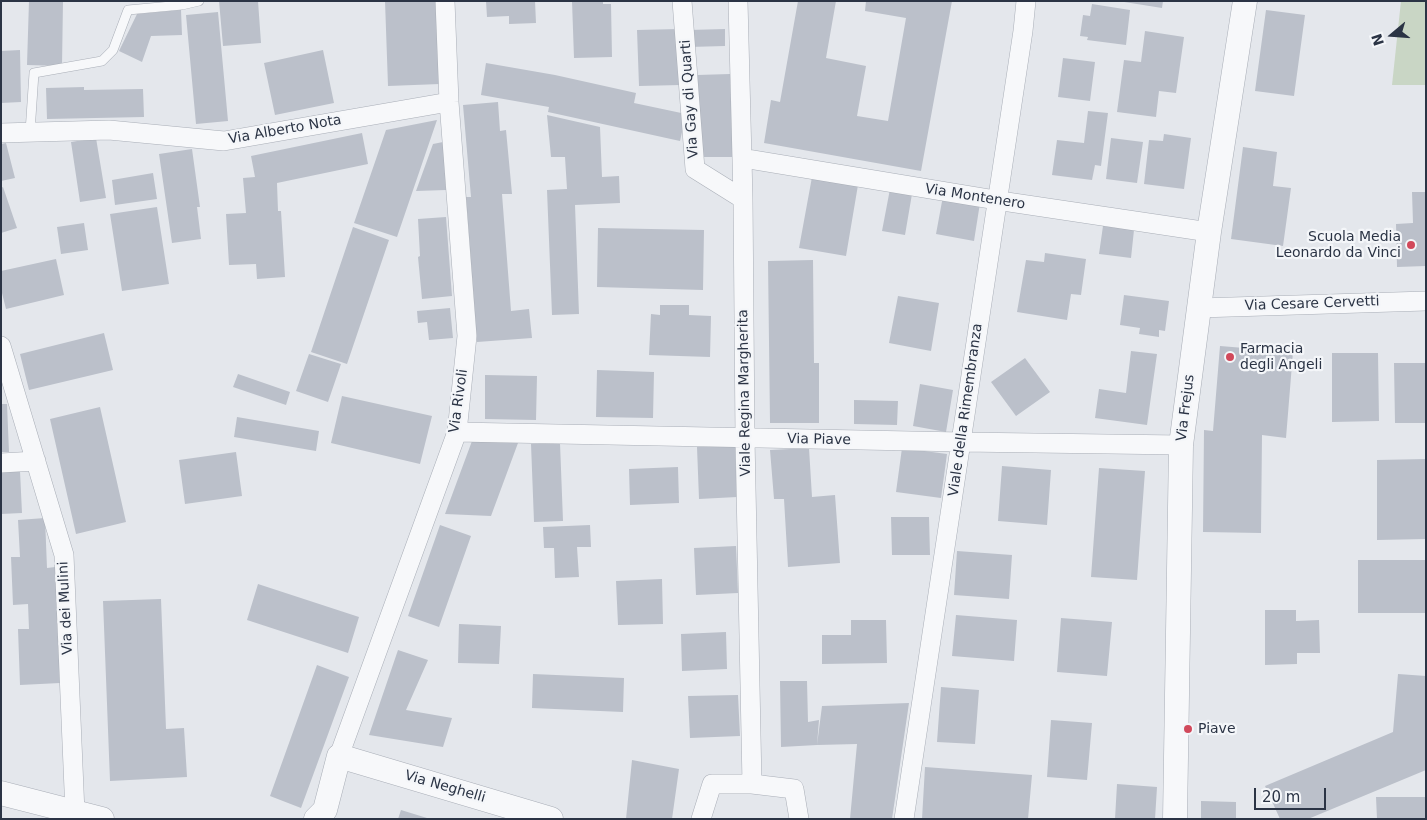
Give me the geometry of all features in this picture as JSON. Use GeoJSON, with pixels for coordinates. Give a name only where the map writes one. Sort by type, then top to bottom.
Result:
{"type":"FeatureCollection","features":[{"type":"Feature","properties":{"kind":"street","name":"Via Rivoli"},"geometry":{"type":"LineString","coordinates":[[320,814],[339,756],[457,432],[467,336],[449,102],[445,1]]}},
{"type":"Feature","properties":{"kind":"street","name":"Via Gay di Quarti"},"geometry":{"type":"LineString","coordinates":[[682,1],[695,169],[744,199]]}},
{"type":"Feature","properties":{"kind":"street","name":"Viale Regina Margherita"},"geometry":{"type":"LineString","coordinates":[[738,1],[744,199],[745,438],[752,784]]}},
{"type":"Feature","properties":{"kind":"street","name":"Viale della Rimembranza"},"geometry":{"type":"LineString","coordinates":[[904,819],[962,442],[1026,1]]}},
{"type":"Feature","properties":{"kind":"street","name":"Via Frejus"},"geometry":{"type":"LineString","coordinates":[[1175,819],[1181,445],[1209,232],[1245,1]]}},
{"type":"Feature","properties":{"kind":"street","name":"Via Alberto Nota"},"geometry":{"type":"LineString","coordinates":[[1,133],[109,130],[224,141],[449,102]]}},
{"type":"Feature","properties":{"kind":"street","name":"Via Montenero"},"geometry":{"type":"LineString","coordinates":[[742,158],[997,200],[1209,232]]}},
{"type":"Feature","properties":{"kind":"street","name":"Via Cesare Cervetti"},"geometry":{"type":"LineString","coordinates":[[1199,308],[1426,301]]}},
{"type":"Feature","properties":{"kind":"street","name":"Via dei Mulini"},"geometry":{"type":"LineString","coordinates":[[1,346],[64,555],[76,816]]}},
{"type":"Feature","properties":{"kind":"street","name":"Via Piave"},"geometry":{"type":"LineString","coordinates":[[457,432],[1181,445]]}},
{"type":"Feature","properties":{"kind":"street"},"geometry":{"type":"LineString","coordinates":[[1,462],[36,461]]}},
{"type":"Feature","properties":{"kind":"street","name":"Via Neghelli"},"geometry":{"type":"LineString","coordinates":[[339,756],[551,819]]}},
{"type":"Feature","properties":{"kind":"street"},"geometry":{"type":"LineString","coordinates":[[702,819],[712,784],[752,784],[794,789],[799,819]]}},
{"type":"Feature","properties":{"kind":"street"},"geometry":{"type":"LineString","coordinates":[[1,793],[76,816],[102,819]]}},
{"type":"Feature","properties":{"kind":"lane"},"geometry":{"type":"LineString","coordinates":[[30,132],[34,73],[102,61],[113,50],[128,10],[182,5],[199,1]]}},
{"type":"Feature","properties":{"kind":"green space"},"geometry":{"type":"Polygon","coordinates":[[[1401,1],[1426,1],[1426,85],[1392,85],[1401,1]]]}},
{"type":"Feature","properties":{"kind":"building"},"geometry":{"type":"Polygon","coordinates":[[[29,1],[63,1],[62,66],[27,65],[29,1]]]}},
{"type":"Feature","properties":{"kind":"building"},"geometry":{"type":"Polygon","coordinates":[[[219,1],[258,1],[261,43],[223,46],[219,1]]]}},
{"type":"Feature","properties":{"kind":"building"},"geometry":{"type":"Polygon","coordinates":[[[385,1],[436,1],[440,84],[388,86],[385,1]]]}},
{"type":"Feature","properties":{"kind":"building"},"geometry":{"type":"Polygon","coordinates":[[[486,1],[535,1],[536,23],[509,24],[509,16],[487,17],[486,1]]]}},
{"type":"Feature","properties":{"kind":"building"},"geometry":{"type":"Polygon","coordinates":[[[572,1],[603,1],[603,4],[611,4],[612,57],[574,58],[572,1]]]}},
{"type":"Feature","properties":{"kind":"building"},"geometry":{"type":"Polygon","coordinates":[[[798,1],[836,1],[826,58],[866,66],[857,116],[888,121],[906,18],[865,11],[866,1],[952,1],[921,171],[764,143],[771,100],[780,102],[798,1]]]}},
{"type":"Feature","properties":{"kind":"building"},"geometry":{"type":"Polygon","coordinates":[[[1118,1],[1163,1],[1162,8],[1118,1]]]}},
{"type":"Feature","properties":{"kind":"building"},"geometry":{"type":"Polygon","coordinates":[[[1092,4],[1130,10],[1126,45],[1087,40],[1088,37],[1080,36],[1083,15],[1090,16],[1092,4]]]}},
{"type":"Feature","properties":{"kind":"building"},"geometry":{"type":"Polygon","coordinates":[[[181,10],[182,35],[151,36],[142,62],[119,51],[137,14],[181,10]]]}},
{"type":"Feature","properties":{"kind":"building"},"geometry":{"type":"Polygon","coordinates":[[[1266,10],[1305,15],[1294,96],[1255,91],[1266,10]]]}},
{"type":"Feature","properties":{"kind":"building"},"geometry":{"type":"Polygon","coordinates":[[[218,12],[228,121],[196,124],[186,15],[218,12]]]}},
{"type":"Feature","properties":{"kind":"building"},"geometry":{"type":"Polygon","coordinates":[[[679,29],[680,85],[639,86],[637,30],[679,29]]]}},
{"type":"Feature","properties":{"kind":"building"},"geometry":{"type":"Polygon","coordinates":[[[725,29],[725,46],[689,47],[689,30],[725,29]]]}},
{"type":"Feature","properties":{"kind":"building"},"geometry":{"type":"Polygon","coordinates":[[[1145,31],[1184,37],[1176,93],[1159,91],[1156,117],[1117,112],[1124,60],[1141,62],[1145,31]]]}},
{"type":"Feature","properties":{"kind":"building"},"geometry":{"type":"Polygon","coordinates":[[[20,50],[21,102],[1,103],[1,51],[20,50]]]}},
{"type":"Feature","properties":{"kind":"building"},"geometry":{"type":"Polygon","coordinates":[[[323,50],[334,103],[275,115],[264,63],[323,50]]]}},
{"type":"Feature","properties":{"kind":"building"},"geometry":{"type":"Polygon","coordinates":[[[1063,58],[1095,62],[1090,101],[1058,97],[1063,58]]]}},
{"type":"Feature","properties":{"kind":"building"},"geometry":{"type":"Polygon","coordinates":[[[486,63],[555,75],[636,93],[634,103],[686,114],[680,141],[548,112],[549,107],[481,95],[486,63]]]}},
{"type":"Feature","properties":{"kind":"building"},"geometry":{"type":"Polygon","coordinates":[[[730,74],[733,157],[699,157],[697,75],[730,74]]]}},
{"type":"Feature","properties":{"kind":"building"},"geometry":{"type":"Polygon","coordinates":[[[84,87],[84,90],[143,89],[144,117],[47,119],[46,88],[84,87]]]}},
{"type":"Feature","properties":{"kind":"building"},"geometry":{"type":"Polygon","coordinates":[[[498,102],[500,131],[506,130],[512,194],[502,194],[511,311],[529,309],[532,338],[477,342],[466,197],[471,197],[463,105],[498,102]]]}},
{"type":"Feature","properties":{"kind":"building"},"geometry":{"type":"Polygon","coordinates":[[[1088,111],[1108,113],[1101,166],[1095,165],[1092,180],[1052,175],[1057,140],[1084,143],[1088,111]]]}},
{"type":"Feature","properties":{"kind":"building"},"geometry":{"type":"Polygon","coordinates":[[[547,115],[600,127],[602,177],[619,176],[620,203],[575,205],[579,314],[552,315],[547,190],[567,189],[565,157],[551,157],[547,115]]]}},
{"type":"Feature","properties":{"kind":"building"},"geometry":{"type":"Polygon","coordinates":[[[437,120],[397,237],[354,223],[386,130],[437,120]]]}},
{"type":"Feature","properties":{"kind":"building"},"geometry":{"type":"Polygon","coordinates":[[[362,133],[368,164],[277,183],[278,211],[281,211],[285,277],[257,279],[256,264],[229,265],[226,214],[246,213],[243,178],[255,177],[251,156],[362,133]]]}},
{"type":"Feature","properties":{"kind":"building"},"geometry":{"type":"Polygon","coordinates":[[[1164,134],[1191,138],[1184,189],[1144,184],[1149,140],[1163,141],[1164,134]]]}},
{"type":"Feature","properties":{"kind":"building"},"geometry":{"type":"Polygon","coordinates":[[[96,138],[106,198],[80,202],[71,142],[96,138]]]}},
{"type":"Feature","properties":{"kind":"building"},"geometry":{"type":"Polygon","coordinates":[[[1111,138],[1143,142],[1137,183],[1106,179],[1111,138]]]}},
{"type":"Feature","properties":{"kind":"building"},"geometry":{"type":"Polygon","coordinates":[[[443,142],[446,190],[416,191],[433,144],[443,142]]]}},
{"type":"Feature","properties":{"kind":"building"},"geometry":{"type":"Polygon","coordinates":[[[6,143],[15,178],[1,181],[1,144],[6,143]]]}},
{"type":"Feature","properties":{"kind":"building"},"geometry":{"type":"Polygon","coordinates":[[[1243,147],[1277,152],[1273,186],[1291,188],[1283,246],[1231,239],[1243,147]]]}},
{"type":"Feature","properties":{"kind":"building"},"geometry":{"type":"Polygon","coordinates":[[[192,149],[200,207],[197,207],[201,239],[172,243],[159,154],[192,149]]]}},
{"type":"Feature","properties":{"kind":"building"},"geometry":{"type":"Polygon","coordinates":[[[153,173],[157,199],[115,205],[112,180],[153,173]]]}},
{"type":"Feature","properties":{"kind":"building"},"geometry":{"type":"Polygon","coordinates":[[[812,177],[858,185],[846,256],[799,248],[812,177]]]}},
{"type":"Feature","properties":{"kind":"building"},"geometry":{"type":"Polygon","coordinates":[[[3,187],[17,228],[1,233],[1,188],[3,187]]]}},
{"type":"Feature","properties":{"kind":"building"},"geometry":{"type":"Polygon","coordinates":[[[890,189],[912,194],[905,235],[882,231],[890,189]]]}},
{"type":"Feature","properties":{"kind":"building","name":"Scuola Media Leonardo da Vinci"},"geometry":{"type":"Polygon","coordinates":[[[1412,192],[1426,192],[1426,266],[1397,267],[1396,224],[1413,223],[1412,192]]]}},
{"type":"Feature","properties":{"kind":"building"},"geometry":{"type":"Polygon","coordinates":[[[943,196],[980,203],[974,241],[936,234],[943,196]]]}},
{"type":"Feature","properties":{"kind":"building"},"geometry":{"type":"Polygon","coordinates":[[[157,207],[169,284],[122,291],[110,214],[157,207]]]}},
{"type":"Feature","properties":{"kind":"building"},"geometry":{"type":"Polygon","coordinates":[[[446,217],[452,296],[422,299],[418,257],[420,256],[418,219],[446,217]]]}},
{"type":"Feature","properties":{"kind":"building"},"geometry":{"type":"Polygon","coordinates":[[[84,223],[88,250],[61,254],[57,227],[84,223]]]}},
{"type":"Feature","properties":{"kind":"building"},"geometry":{"type":"Polygon","coordinates":[[[1103,226],[1134,230],[1131,258],[1099,254],[1103,226]]]}},
{"type":"Feature","properties":{"kind":"building"},"geometry":{"type":"Polygon","coordinates":[[[353,227],[389,240],[347,364],[311,352],[353,227]]]}},
{"type":"Feature","properties":{"kind":"building"},"geometry":{"type":"Polygon","coordinates":[[[598,228],[704,230],[703,290],[597,287],[598,228]]]}},
{"type":"Feature","properties":{"kind":"building"},"geometry":{"type":"Polygon","coordinates":[[[1045,253],[1086,259],[1081,295],[1071,294],[1067,320],[1017,312],[1026,260],[1044,262],[1045,253]]]}},
{"type":"Feature","properties":{"kind":"building"},"geometry":{"type":"Polygon","coordinates":[[[56,259],[64,295],[6,309],[1,289],[1,271],[56,259]]]}},
{"type":"Feature","properties":{"kind":"building"},"geometry":{"type":"Polygon","coordinates":[[[813,260],[814,363],[819,363],[819,423],[770,423],[768,261],[813,260]]]}},
{"type":"Feature","properties":{"kind":"building"},"geometry":{"type":"Polygon","coordinates":[[[1124,295],[1169,301],[1165,331],[1159,330],[1159,337],[1139,334],[1140,328],[1120,325],[1124,295]]]}},
{"type":"Feature","properties":{"kind":"building"},"geometry":{"type":"Polygon","coordinates":[[[898,296],[939,303],[931,351],[889,343],[898,296]]]}},
{"type":"Feature","properties":{"kind":"building"},"geometry":{"type":"Polygon","coordinates":[[[660,305],[689,305],[689,315],[711,316],[710,357],[649,355],[651,314],[660,315],[660,305]]]}},
{"type":"Feature","properties":{"kind":"building"},"geometry":{"type":"Polygon","coordinates":[[[450,308],[453,338],[429,340],[427,322],[418,323],[417,311],[450,308]]]}},
{"type":"Feature","properties":{"kind":"building"},"geometry":{"type":"Polygon","coordinates":[[[104,333],[113,370],[29,390],[20,354],[104,333]]]}},
{"type":"Feature","properties":{"kind":"building"},"geometry":{"type":"Polygon","coordinates":[[[1220,346],[1293,352],[1286,438],[1262,435],[1261,533],[1203,532],[1204,430],[1213,431],[1220,346]]]}},
{"type":"Feature","properties":{"kind":"building"},"geometry":{"type":"Polygon","coordinates":[[[1131,351],[1157,354],[1147,425],[1095,418],[1099,389],[1126,393],[1131,351]]]}},
{"type":"Feature","properties":{"kind":"building"},"geometry":{"type":"Polygon","coordinates":[[[1332,353],[1378,353],[1379,421],[1332,422],[1332,353]]]}},
{"type":"Feature","properties":{"kind":"building"},"geometry":{"type":"Polygon","coordinates":[[[309,354],[341,364],[328,402],[296,391],[309,354]]]}},
{"type":"Feature","properties":{"kind":"building"},"geometry":{"type":"Polygon","coordinates":[[[1025,358],[1050,392],[1016,416],[991,382],[1025,358]]]}},
{"type":"Feature","properties":{"kind":"building"},"geometry":{"type":"Polygon","coordinates":[[[1394,363],[1426,363],[1426,423],[1395,423],[1394,363]]]}},
{"type":"Feature","properties":{"kind":"building"},"geometry":{"type":"Polygon","coordinates":[[[597,370],[654,372],[653,418],[596,417],[597,370]]]}},
{"type":"Feature","properties":{"kind":"building"},"geometry":{"type":"Polygon","coordinates":[[[238,374],[290,392],[286,405],[233,387],[238,374]]]}},
{"type":"Feature","properties":{"kind":"building"},"geometry":{"type":"Polygon","coordinates":[[[485,375],[537,376],[536,420],[485,419],[485,375]]]}},
{"type":"Feature","properties":{"kind":"building"},"geometry":{"type":"Polygon","coordinates":[[[920,384],[953,390],[946,432],[913,426],[920,384]]]}},
{"type":"Feature","properties":{"kind":"building"},"geometry":{"type":"Polygon","coordinates":[[[342,396],[432,416],[420,464],[331,443],[342,396]]]}},
{"type":"Feature","properties":{"kind":"building"},"geometry":{"type":"Polygon","coordinates":[[[854,400],[898,401],[897,425],[854,424],[854,400]]]}},
{"type":"Feature","properties":{"kind":"building"},"geometry":{"type":"Polygon","coordinates":[[[1,404],[7,404],[9,452],[1,452],[1,404]]]}},
{"type":"Feature","properties":{"kind":"building"},"geometry":{"type":"Polygon","coordinates":[[[100,407],[126,522],[76,534],[50,419],[100,407]]]}},
{"type":"Feature","properties":{"kind":"building"},"geometry":{"type":"Polygon","coordinates":[[[237,417],[319,431],[316,451],[234,437],[237,417]]]}},
{"type":"Feature","properties":{"kind":"building"},"geometry":{"type":"Polygon","coordinates":[[[472,441],[518,443],[491,516],[445,514],[472,441]]]}},
{"type":"Feature","properties":{"kind":"building"},"geometry":{"type":"Polygon","coordinates":[[[560,443],[563,521],[534,522],[531,444],[560,443]]]}},
{"type":"Feature","properties":{"kind":"building"},"geometry":{"type":"Polygon","coordinates":[[[735,446],[737,497],[699,499],[697,447],[735,446]]]}},
{"type":"Feature","properties":{"kind":"building"},"geometry":{"type":"Polygon","coordinates":[[[809,448],[812,497],[835,495],[840,563],[788,567],[784,499],[774,499],[770,450],[809,448]]]}},
{"type":"Feature","properties":{"kind":"building"},"geometry":{"type":"Polygon","coordinates":[[[902,448],[947,454],[941,498],[896,492],[902,448]]]}},
{"type":"Feature","properties":{"kind":"building"},"geometry":{"type":"Polygon","coordinates":[[[236,452],[242,496],[185,504],[179,460],[236,452]]]}},
{"type":"Feature","properties":{"kind":"building"},"geometry":{"type":"Polygon","coordinates":[[[1426,459],[1426,539],[1377,540],[1377,460],[1426,459]]]}},
{"type":"Feature","properties":{"kind":"building"},"geometry":{"type":"Polygon","coordinates":[[[1002,466],[1051,470],[1047,525],[998,521],[1002,466]]]}},
{"type":"Feature","properties":{"kind":"building"},"geometry":{"type":"Polygon","coordinates":[[[678,467],[679,503],[630,505],[629,469],[678,467]]]}},
{"type":"Feature","properties":{"kind":"building"},"geometry":{"type":"Polygon","coordinates":[[[1099,468],[1145,471],[1137,580],[1091,577],[1099,468]]]}},
{"type":"Feature","properties":{"kind":"building"},"geometry":{"type":"Polygon","coordinates":[[[1,471],[20,471],[22,513],[1,514],[1,471]]]}},
{"type":"Feature","properties":{"kind":"building"},"geometry":{"type":"Polygon","coordinates":[[[891,517],[929,517],[930,555],[892,555],[891,517]]]}},
{"type":"Feature","properties":{"kind":"building"},"geometry":{"type":"Polygon","coordinates":[[[45,518],[47,568],[55,567],[60,683],[20,685],[18,629],[29,629],[28,604],[13,605],[11,557],[20,557],[18,520],[45,518]]]}},
{"type":"Feature","properties":{"kind":"building"},"geometry":{"type":"Polygon","coordinates":[[[440,525],[471,536],[439,627],[408,616],[440,525]]]}},
{"type":"Feature","properties":{"kind":"building"},"geometry":{"type":"Polygon","coordinates":[[[590,525],[591,547],[577,547],[579,577],[555,578],[554,548],[544,548],[543,527],[590,525]]]}},
{"type":"Feature","properties":{"kind":"building"},"geometry":{"type":"Polygon","coordinates":[[[736,546],[738,593],[696,595],[694,548],[736,546]]]}},
{"type":"Feature","properties":{"kind":"building"},"geometry":{"type":"Polygon","coordinates":[[[957,551],[1012,555],[1009,599],[954,595],[957,551]]]}},
{"type":"Feature","properties":{"kind":"building"},"geometry":{"type":"Polygon","coordinates":[[[1358,560],[1426,560],[1426,613],[1358,613],[1358,560]]]}},
{"type":"Feature","properties":{"kind":"building"},"geometry":{"type":"Polygon","coordinates":[[[662,579],[663,624],[618,625],[616,581],[662,579]]]}},
{"type":"Feature","properties":{"kind":"building"},"geometry":{"type":"Polygon","coordinates":[[[258,584],[359,617],[348,653],[247,620],[258,584]]]}},
{"type":"Feature","properties":{"kind":"building"},"geometry":{"type":"Polygon","coordinates":[[[161,599],[166,729],[184,728],[187,777],[110,781],[103,601],[161,599]]]}},
{"type":"Feature","properties":{"kind":"building"},"geometry":{"type":"Polygon","coordinates":[[[1265,610],[1296,610],[1296,621],[1319,620],[1320,653],[1297,653],[1297,664],[1265,665],[1265,610]]]}},
{"type":"Feature","properties":{"kind":"building"},"geometry":{"type":"Polygon","coordinates":[[[956,615],[1017,620],[1014,661],[952,656],[956,615]]]}},
{"type":"Feature","properties":{"kind":"building"},"geometry":{"type":"Polygon","coordinates":[[[1061,618],[1112,622],[1107,676],[1057,672],[1061,618]]]}},
{"type":"Feature","properties":{"kind":"building"},"geometry":{"type":"Polygon","coordinates":[[[851,620],[886,620],[887,663],[822,664],[822,635],[851,635],[851,620]]]}},
{"type":"Feature","properties":{"kind":"building"},"geometry":{"type":"Polygon","coordinates":[[[459,624],[501,626],[499,664],[458,663],[459,624]]]}},
{"type":"Feature","properties":{"kind":"building"},"geometry":{"type":"Polygon","coordinates":[[[726,632],[727,669],[682,671],[681,634],[726,632]]]}},
{"type":"Feature","properties":{"kind":"building"},"geometry":{"type":"Polygon","coordinates":[[[398,650],[428,660],[406,710],[452,718],[443,747],[369,735],[398,650]]]}},
{"type":"Feature","properties":{"kind":"building"},"geometry":{"type":"Polygon","coordinates":[[[317,665],[349,677],[301,808],[270,796],[317,665]]]}},
{"type":"Feature","properties":{"kind":"building"},"geometry":{"type":"Polygon","coordinates":[[[533,674],[624,678],[623,712],[532,708],[533,674]]]}},
{"type":"Feature","properties":{"kind":"building"},"geometry":{"type":"Polygon","coordinates":[[[1398,674],[1426,676],[1426,770],[1308,819],[1280,819],[1265,786],[1393,732],[1398,674]]]}},
{"type":"Feature","properties":{"kind":"building"},"geometry":{"type":"Polygon","coordinates":[[[780,681],[807,681],[808,722],[819,720],[817,745],[781,747],[780,681]]]}},
{"type":"Feature","properties":{"kind":"building"},"geometry":{"type":"Polygon","coordinates":[[[941,687],[979,690],[975,744],[937,742],[941,687]]]}},
{"type":"Feature","properties":{"kind":"building"},"geometry":{"type":"Polygon","coordinates":[[[738,695],[740,736],[690,738],[688,696],[738,695]]]}},
{"type":"Feature","properties":{"kind":"building"},"geometry":{"type":"Polygon","coordinates":[[[909,703],[892,819],[850,819],[857,744],[817,745],[822,706],[909,703]]]}},
{"type":"Feature","properties":{"kind":"building"},"geometry":{"type":"Polygon","coordinates":[[[1051,720],[1092,723],[1087,780],[1047,777],[1051,720]]]}},
{"type":"Feature","properties":{"kind":"building"},"geometry":{"type":"Polygon","coordinates":[[[632,760],[679,769],[672,819],[626,819],[632,760]]]}},
{"type":"Feature","properties":{"kind":"building"},"geometry":{"type":"Polygon","coordinates":[[[925,767],[1032,775],[1028,819],[922,819],[925,767]]]}},
{"type":"Feature","properties":{"kind":"building"},"geometry":{"type":"Polygon","coordinates":[[[1117,784],[1157,787],[1155,819],[1115,819],[1117,784]]]}},
{"type":"Feature","properties":{"kind":"building"},"geometry":{"type":"Polygon","coordinates":[[[1376,797],[1425,797],[1425,819],[1377,819],[1376,797]]]}},
{"type":"Feature","properties":{"kind":"building"},"geometry":{"type":"Polygon","coordinates":[[[1201,801],[1236,802],[1236,819],[1201,819],[1201,801]]]}},
{"type":"Feature","properties":{"kind":"building"},"geometry":{"type":"Polygon","coordinates":[[[401,810],[427,818],[427,819],[398,819],[401,810]]]}},
{"type":"Feature","properties":{"kind":"place","name":"Scuola Media Leonardo da Vinci"},"geometry":{"type":"Point","coordinates":[1411,245]}},
{"type":"Feature","properties":{"kind":"place","name":"Farmacia degli Angeli"},"geometry":{"type":"Point","coordinates":[1230,357]}},
{"type":"Feature","properties":{"kind":"place","name":"Piave"},"geometry":{"type":"Point","coordinates":[1188,729]}}]}
